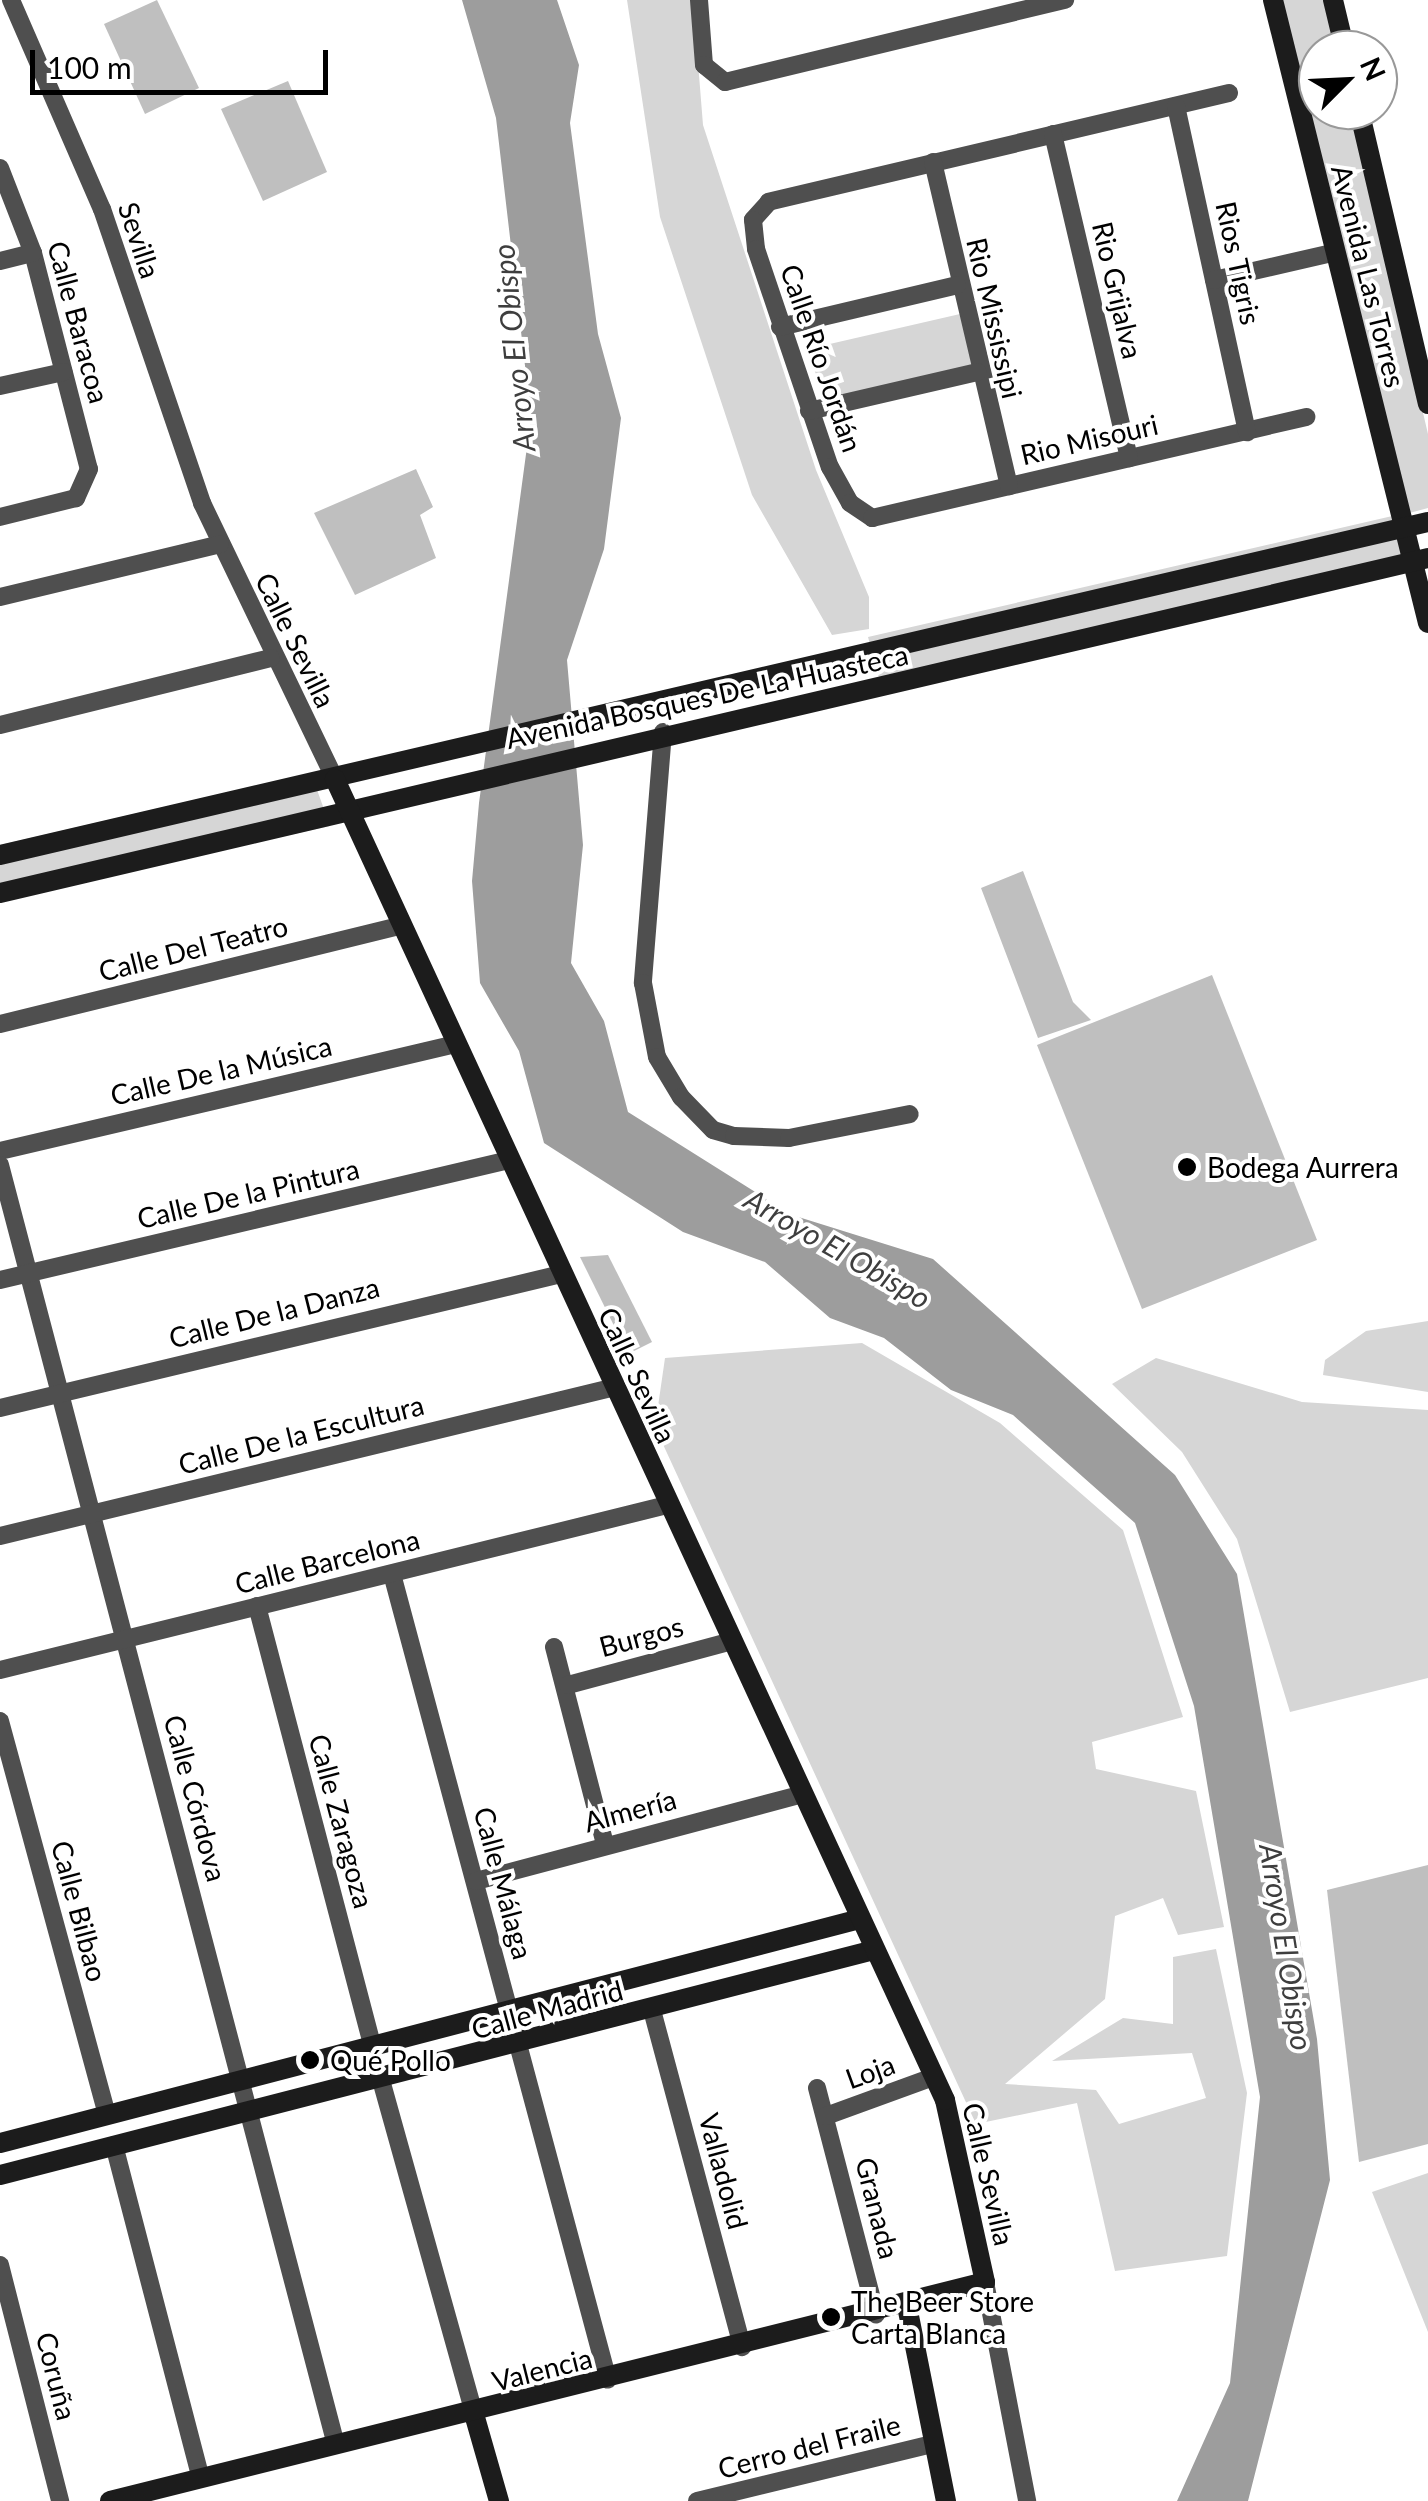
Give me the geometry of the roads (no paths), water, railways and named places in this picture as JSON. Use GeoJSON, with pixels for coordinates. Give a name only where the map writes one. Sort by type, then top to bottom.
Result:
{"type":"FeatureCollection","features":[{"type":"Feature","properties":{"kind":"street","name":"Sevilla"},"geometry":{"type":"LineString","coordinates":[[11,0],[102,209],[202,503]]}},
{"type":"Feature","properties":{"kind":"street"},"geometry":{"type":"LineString","coordinates":[[699,0],[704,65],[725,82],[1018,5],[1065,0]]}},
{"type":"Feature","properties":{"kind":"street","name":"Avenida Las Torres"},"geometry":{"type":"LineString","coordinates":[[1273,0],[1332,253],[1418,524],[1428,623]]}},
{"type":"Feature","properties":{"kind":"street"},"geometry":{"type":"LineString","coordinates":[[1333,0],[1340,30]]}},
{"type":"Feature","properties":{"kind":"street"},"geometry":{"type":"LineString","coordinates":[[933,162],[1229,94]]}},
{"type":"Feature","properties":{"kind":"street","name":"Rios Tigris"},"geometry":{"type":"LineString","coordinates":[[1176,106],[1247,432]]}},
{"type":"Feature","properties":{"kind":"street","name":"Avenida Las Torres"},"geometry":{"type":"LineString","coordinates":[[1364,130],[1428,404]]}},
{"type":"Feature","properties":{"kind":"street","name":"Rio Grijalva"},"geometry":{"type":"LineString","coordinates":[[1053,134],[1129,458]]}},
{"type":"Feature","properties":{"kind":"street","name":"Calle Río Jordán"},"geometry":{"type":"LineString","coordinates":[[884,516],[850,502],[809,411],[780,328],[752,228],[756,211],[775,201],[933,162]]}},
{"type":"Feature","properties":{"kind":"street","name":"Rio Mississipi"},"geometry":{"type":"LineString","coordinates":[[933,162],[978,372],[1009,486]]}},
{"type":"Feature","properties":{"kind":"street","name":"Calle Baracoa"},"geometry":{"type":"LineString","coordinates":[[0,168],[33,254],[88,469],[84,492],[0,517]]}},
{"type":"Feature","properties":{"kind":"street"},"geometry":{"type":"LineString","coordinates":[[1214,280],[1332,253]]}},
{"type":"Feature","properties":{"kind":"street"},"geometry":{"type":"LineString","coordinates":[[0,261],[33,254]]}},
{"type":"Feature","properties":{"kind":"street"},"geometry":{"type":"LineString","coordinates":[[780,328],[958,286]]}},
{"type":"Feature","properties":{"kind":"street"},"geometry":{"type":"LineString","coordinates":[[0,386],[63,372]]}},
{"type":"Feature","properties":{"kind":"street"},"geometry":{"type":"LineString","coordinates":[[809,411],[978,372]]}},
{"type":"Feature","properties":{"kind":"street","name":"Rio Misouri"},"geometry":{"type":"LineString","coordinates":[[884,516],[1306,418]]}},
{"type":"Feature","properties":{"kind":"street","name":"Calle Sevilla"},"geometry":{"type":"LineString","coordinates":[[202,503],[271,658],[348,809],[729,1642],[933,2077],[960,2146],[985,2282]]}},
{"type":"Feature","properties":{"kind":"street","name":"Avenida Bosques De La Huasteca"},"geometry":{"type":"LineString","coordinates":[[0,855],[1418,524]]}},
{"type":"Feature","properties":{"kind":"street"},"geometry":{"type":"LineString","coordinates":[[0,597],[220,544]]}},
{"type":"Feature","properties":{"kind":"street"},"geometry":{"type":"LineString","coordinates":[[1324,545],[1333,582]]}},
{"type":"Feature","properties":{"kind":"street","name":"Avenida Bosques De La Huasteca"},"geometry":{"type":"LineString","coordinates":[[0,893],[461,778],[1099,637],[1422,560]]}},
{"type":"Feature","properties":{"kind":"street"},"geometry":{"type":"LineString","coordinates":[[1088,599],[1099,637]]}},
{"type":"Feature","properties":{"kind":"street"},"geometry":{"type":"LineString","coordinates":[[0,724],[271,658]]}},
{"type":"Feature","properties":{"kind":"street"},"geometry":{"type":"LineString","coordinates":[[675,699],[662,732],[643,983],[658,1057],[682,1097],[713,1130],[734,1136],[788,1138],[910,1114]]}},
{"type":"Feature","properties":{"kind":"street","name":"Calle Del Teatro"},"geometry":{"type":"LineString","coordinates":[[0,1024],[400,926]]}},
{"type":"Feature","properties":{"kind":"street","name":"Calle De la Música"},"geometry":{"type":"LineString","coordinates":[[0,1151],[455,1044]]}},
{"type":"Feature","properties":{"kind":"street","name":"Calle De la Pintura"},"geometry":{"type":"LineString","coordinates":[[0,1280],[510,1160]]}},
{"type":"Feature","properties":{"kind":"street","name":"Calle Córdova"},"geometry":{"type":"LineString","coordinates":[[0,1165],[336,2445]]}},
{"type":"Feature","properties":{"kind":"street","name":"Calle De la Danza"},"geometry":{"type":"LineString","coordinates":[[0,1408],[561,1274]]}},
{"type":"Feature","properties":{"kind":"street","name":"Calle De la Escultura"},"geometry":{"type":"LineString","coordinates":[[0,1536],[615,1386]]}},
{"type":"Feature","properties":{"kind":"street","name":"Calle Barcelona"},"geometry":{"type":"LineString","coordinates":[[0,1670],[667,1506]]}},
{"type":"Feature","properties":{"kind":"street","name":"Calle Málaga"},"geometry":{"type":"LineString","coordinates":[[392,1574],[608,2380]]}},
{"type":"Feature","properties":{"kind":"street","name":"Calle Zaragoza"},"geometry":{"type":"LineString","coordinates":[[258,1606],[373,2049]]}},
{"type":"Feature","properties":{"kind":"street","name":"Burgos"},"geometry":{"type":"LineString","coordinates":[[568,1684],[729,1642]]}},
{"type":"Feature","properties":{"kind":"street"},"geometry":{"type":"LineString","coordinates":[[557,1652],[606,1844]]}},
{"type":"Feature","properties":{"kind":"street","name":"Calle Bilbao"},"geometry":{"type":"LineString","coordinates":[[0,1721],[108,2115]]}},
{"type":"Feature","properties":{"kind":"street","name":"Almería"},"geometry":{"type":"LineString","coordinates":[[476,1881],[800,1794]]}},
{"type":"Feature","properties":{"kind":"street","name":"Calle Madrid"},"geometry":{"type":"LineString","coordinates":[[0,2144],[860,1919]]}},
{"type":"Feature","properties":{"kind":"street","name":"Calle Madrid"},"geometry":{"type":"LineString","coordinates":[[0,2175],[518,2045],[874,1950]]}},
{"type":"Feature","properties":{"kind":"street","name":"Valladolid"},"geometry":{"type":"LineString","coordinates":[[652,2010],[742,2347]]}},
{"type":"Feature","properties":{"kind":"street","name":"Loja"},"geometry":{"type":"LineString","coordinates":[[826,2116],[933,2077]]}},
{"type":"Feature","properties":{"kind":"street"},"geometry":{"type":"LineString","coordinates":[[381,2080],[499,2501]]}},
{"type":"Feature","properties":{"kind":"street","name":"Granada"},"geometry":{"type":"LineString","coordinates":[[817,2088],[876,2314]]}},
{"type":"Feature","properties":{"kind":"street"},"geometry":{"type":"LineString","coordinates":[[114,2146],[202,2478]]}},
{"type":"Feature","properties":{"kind":"street","name":"Coruña"},"geometry":{"type":"LineString","coordinates":[[0,2265],[60,2501]]}},
{"type":"Feature","properties":{"kind":"street"},"geometry":{"type":"LineString","coordinates":[[985,2282],[1027,2501]]}},
{"type":"Feature","properties":{"kind":"street","name":"Valencia"},"geometry":{"type":"LineString","coordinates":[[110,2501],[876,2314],[985,2282]]}},
{"type":"Feature","properties":{"kind":"street"},"geometry":{"type":"LineString","coordinates":[[907,2306],[946,2501]]}},
{"type":"Feature","properties":{"kind":"street","name":"Cerro del Fraile"},"geometry":{"type":"LineString","coordinates":[[697,2501],[933,2444]]}},
{"type":"Feature","properties":{"kind":"water","name":"Arroyo El Obispo"},"geometry":{"type":"Polygon","coordinates":[[[462,0],[557,0],[579,65],[570,123],[598,334],[621,418],[604,549],[567,660],[583,845],[571,963],[604,1021],[628,1112],[792,1215],[933,1259],[1175,1475],[1237,1574],[1317,2039],[1330,2180],[1248,2501],[1177,2501],[1230,2383],[1260,2097],[1194,1706],[1135,1523],[1013,1415],[951,1390],[884,1338],[830,1318],[765,1262],[683,1232],[544,1143],[519,1051],[480,983],[472,881],[479,803],[531,417],[496,118],[462,0]]]}},
{"type":"Feature","properties":{"kind":"place","name":"Bodega Aurrera"},"geometry":{"type":"Point","coordinates":[1187,1167]}},
{"type":"Feature","properties":{"kind":"place","name":"Qué Pollo"},"geometry":{"type":"Point","coordinates":[310,2060]}},
{"type":"Feature","properties":{"kind":"place","name":"The Beer Store Carta Blanca"},"geometry":{"type":"Point","coordinates":[831,2317]}}]}
